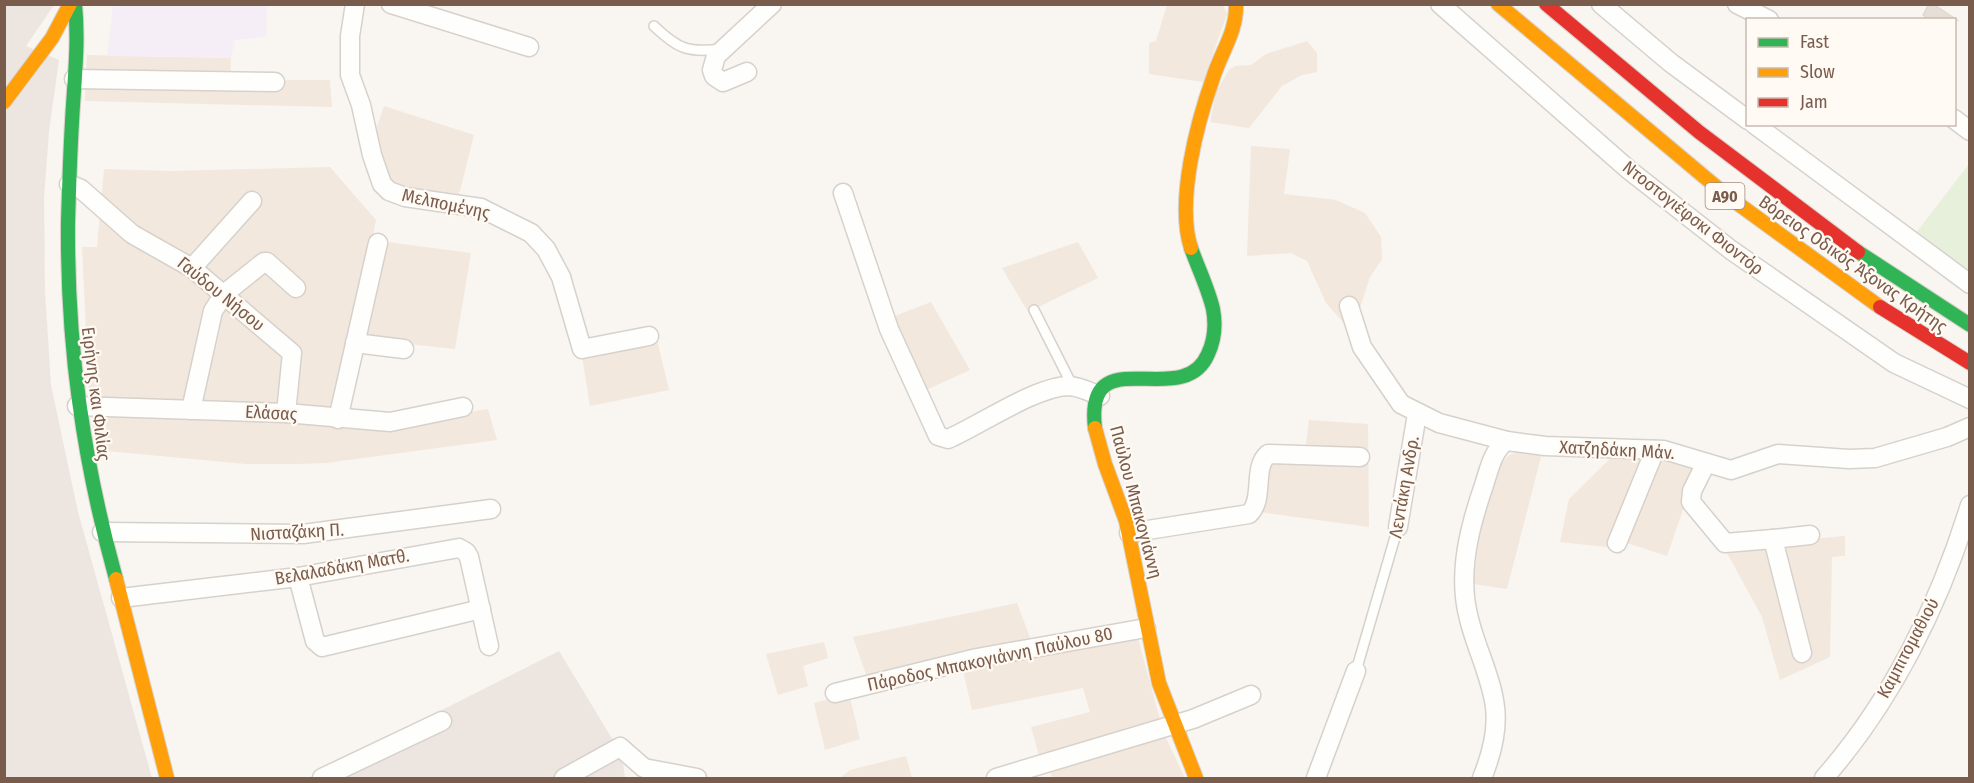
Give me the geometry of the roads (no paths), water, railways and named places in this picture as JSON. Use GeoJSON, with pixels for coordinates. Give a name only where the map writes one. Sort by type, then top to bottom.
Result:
{"type":"FeatureCollection","features":[{"type":"Feature","properties":{"kind":"main road"},"geometry":{"type":"LineString","coordinates":[[4,102],[52,38],[69,4]]}},
{"type":"Feature","properties":{"kind":"main road","name":"Ειρήνης και Φιλίας"},"geometry":{"type":"LineString","coordinates":[[75,4],[68,292],[77,406],[82,445],[102,531],[149,696],[167,778]]}},
{"type":"Feature","properties":{"kind":"main road"},"geometry":{"type":"LineString","coordinates":[[1100,396],[1112,382],[1124,377],[1176,382],[1186,379],[1199,369],[1212,346],[1215,329],[1213,307],[1189,241],[1186,216],[1208,95],[1233,29],[1236,4]]}},
{"type":"Feature","properties":{"kind":"main road","name":"Βόρειος Οδικός Άξονας Κρήτης"},"geometry":{"type":"LineString","coordinates":[[1498,4],[1656,140],[1738,206],[1830,273],[1970,363]]}},
{"type":"Feature","properties":{"kind":"main road","name":"Βόρειος Οδικός Άξονας Κρήτης"},"geometry":{"type":"LineString","coordinates":[[1546,4],[1756,179],[1893,277],[1970,326]]}},
{"type":"Feature","properties":{"kind":"main road","name":"Παύλου Μπακογιάννη"},"geometry":{"type":"LineString","coordinates":[[1100,396],[1095,408],[1096,428],[1129,533],[1158,680],[1173,725],[1196,778]]}},
{"type":"Feature","properties":{"kind":"street","name":"Μελπομένης"},"geometry":{"type":"LineString","coordinates":[[355,4],[350,36],[350,75],[361,105],[376,169],[385,187],[405,197],[481,208],[531,233],[546,249],[561,277],[582,350],[648,336]]}},
{"type":"Feature","properties":{"kind":"street"},"geometry":{"type":"LineString","coordinates":[[391,4],[529,47]]}},
{"type":"Feature","properties":{"kind":"street"},"geometry":{"type":"LineString","coordinates":[[747,72],[723,82],[714,76],[716,56],[772,4]]}},
{"type":"Feature","properties":{"kind":"street","name":"Ντοστογιέφσκι Φιοντόρ"},"geometry":{"type":"LineString","coordinates":[[1440,4],[1629,170],[1731,250],[1894,363],[1970,399]]}},
{"type":"Feature","properties":{"kind":"street"},"geometry":{"type":"LineString","coordinates":[[1601,4],[1671,63],[1746,119]]}},
{"type":"Feature","properties":{"kind":"street"},"geometry":{"type":"LineString","coordinates":[[1737,4],[1765,18]]}},
{"type":"Feature","properties":{"kind":"street"},"geometry":{"type":"LineString","coordinates":[[74,79],[275,82]]}},
{"type":"Feature","properties":{"kind":"street"},"geometry":{"type":"LineString","coordinates":[[1956,120],[1970,131]]}},
{"type":"Feature","properties":{"kind":"street"},"geometry":{"type":"LineString","coordinates":[[1757,126],[1970,284]]}},
{"type":"Feature","properties":{"kind":"street","name":"Γαύδου Νήσου"},"geometry":{"type":"LineString","coordinates":[[69,184],[81,189],[132,234],[192,268],[292,353],[286,413]]}},
{"type":"Feature","properties":{"kind":"street"},"geometry":{"type":"LineString","coordinates":[[843,193],[889,329],[938,436],[948,439],[1020,403],[1054,389],[1073,387],[1100,396]]}},
{"type":"Feature","properties":{"kind":"street"},"geometry":{"type":"LineString","coordinates":[[192,268],[252,201]]}},
{"type":"Feature","properties":{"kind":"street"},"geometry":{"type":"LineString","coordinates":[[338,419],[378,243]]}},
{"type":"Feature","properties":{"kind":"street"},"geometry":{"type":"LineString","coordinates":[[191,410],[213,311],[224,294],[264,262],[267,262],[296,288]]}},
{"type":"Feature","properties":{"kind":"street"},"geometry":{"type":"LineString","coordinates":[[1348,306],[1365,353],[1396,398],[1417,414]]}},
{"type":"Feature","properties":{"kind":"street"},"geometry":{"type":"LineString","coordinates":[[355,342],[404,349]]}},
{"type":"Feature","properties":{"kind":"street","name":"Ελάσας"},"geometry":{"type":"LineString","coordinates":[[77,406],[286,413],[390,422],[463,407]]}},
{"type":"Feature","properties":{"kind":"street","name":"Λεντάκη Ανδρ."},"geometry":{"type":"LineString","coordinates":[[1398,527],[1417,414],[1439,423],[1507,441]]}},
{"type":"Feature","properties":{"kind":"street","name":"Χατζηδάκη Μάν."},"geometry":{"type":"LineString","coordinates":[[1507,441],[1545,446],[1655,450],[1684,454],[1731,470],[1778,454],[1867,459],[1912,448],[1970,427]]}},
{"type":"Feature","properties":{"kind":"street"},"geometry":{"type":"LineString","coordinates":[[1482,778],[1492,750],[1495,707],[1471,628],[1465,597],[1464,571],[1469,539],[1482,490],[1495,454],[1507,441]]}},
{"type":"Feature","properties":{"kind":"street"},"geometry":{"type":"LineString","coordinates":[[1617,543],[1655,450]]}},
{"type":"Feature","properties":{"kind":"street"},"geometry":{"type":"LineString","coordinates":[[1129,533],[1250,514],[1256,504],[1263,460],[1269,454],[1360,457]]}},
{"type":"Feature","properties":{"kind":"street"},"geometry":{"type":"LineString","coordinates":[[1706,463],[1692,491],[1691,502],[1722,542],[1728,544],[1810,536]]}},
{"type":"Feature","properties":{"kind":"street","name":"Καμπιτομαθιού"},"geometry":{"type":"LineString","coordinates":[[1824,778],[1881,700],[1911,648],[1943,581],[1970,505]]}},
{"type":"Feature","properties":{"kind":"street","name":"Νισταζάκη Π."},"geometry":{"type":"LineString","coordinates":[[102,531],[303,534],[491,509]]}},
{"type":"Feature","properties":{"kind":"street"},"geometry":{"type":"LineString","coordinates":[[1773,538],[1802,653]]}},
{"type":"Feature","properties":{"kind":"street","name":"Βελαλαδάκη Ματθ."},"geometry":{"type":"LineString","coordinates":[[121,598],[298,577],[459,548],[468,555],[489,646]]}},
{"type":"Feature","properties":{"kind":"street"},"geometry":{"type":"LineString","coordinates":[[298,577],[315,641],[322,647],[481,609]]}},
{"type":"Feature","properties":{"kind":"street","name":"Πάροδος Μπακογιάννη Παύλου 80"},"geometry":{"type":"LineString","coordinates":[[835,693],[977,658],[1146,628]]}},
{"type":"Feature","properties":{"kind":"street","name":"Λεντάκη Ανδρ."},"geometry":{"type":"LineString","coordinates":[[1316,778],[1356,671]]}},
{"type":"Feature","properties":{"kind":"street"},"geometry":{"type":"LineString","coordinates":[[996,778],[1173,725],[1221,709],[1251,695]]}},
{"type":"Feature","properties":{"kind":"street"},"geometry":{"type":"LineString","coordinates":[[322,778],[442,720]]}},
{"type":"Feature","properties":{"kind":"street"},"geometry":{"type":"LineString","coordinates":[[564,778],[618,747],[644,768],[697,778]]}},
{"type":"Feature","properties":{"kind":"street"},"geometry":{"type":"LineString","coordinates":[[305,778],[317,778]]}},
{"type":"Feature","properties":{"kind":"lane"},"geometry":{"type":"LineString","coordinates":[[654,26],[669,42],[682,49],[692,51],[724,48]]}},
{"type":"Feature","properties":{"kind":"lane"},"geometry":{"type":"LineString","coordinates":[[1034,310],[1073,387]]}},
{"type":"Feature","properties":{"kind":"lane","name":"Λεντάκη Ανδρ."},"geometry":{"type":"LineString","coordinates":[[1356,671],[1398,527]]}}]}
